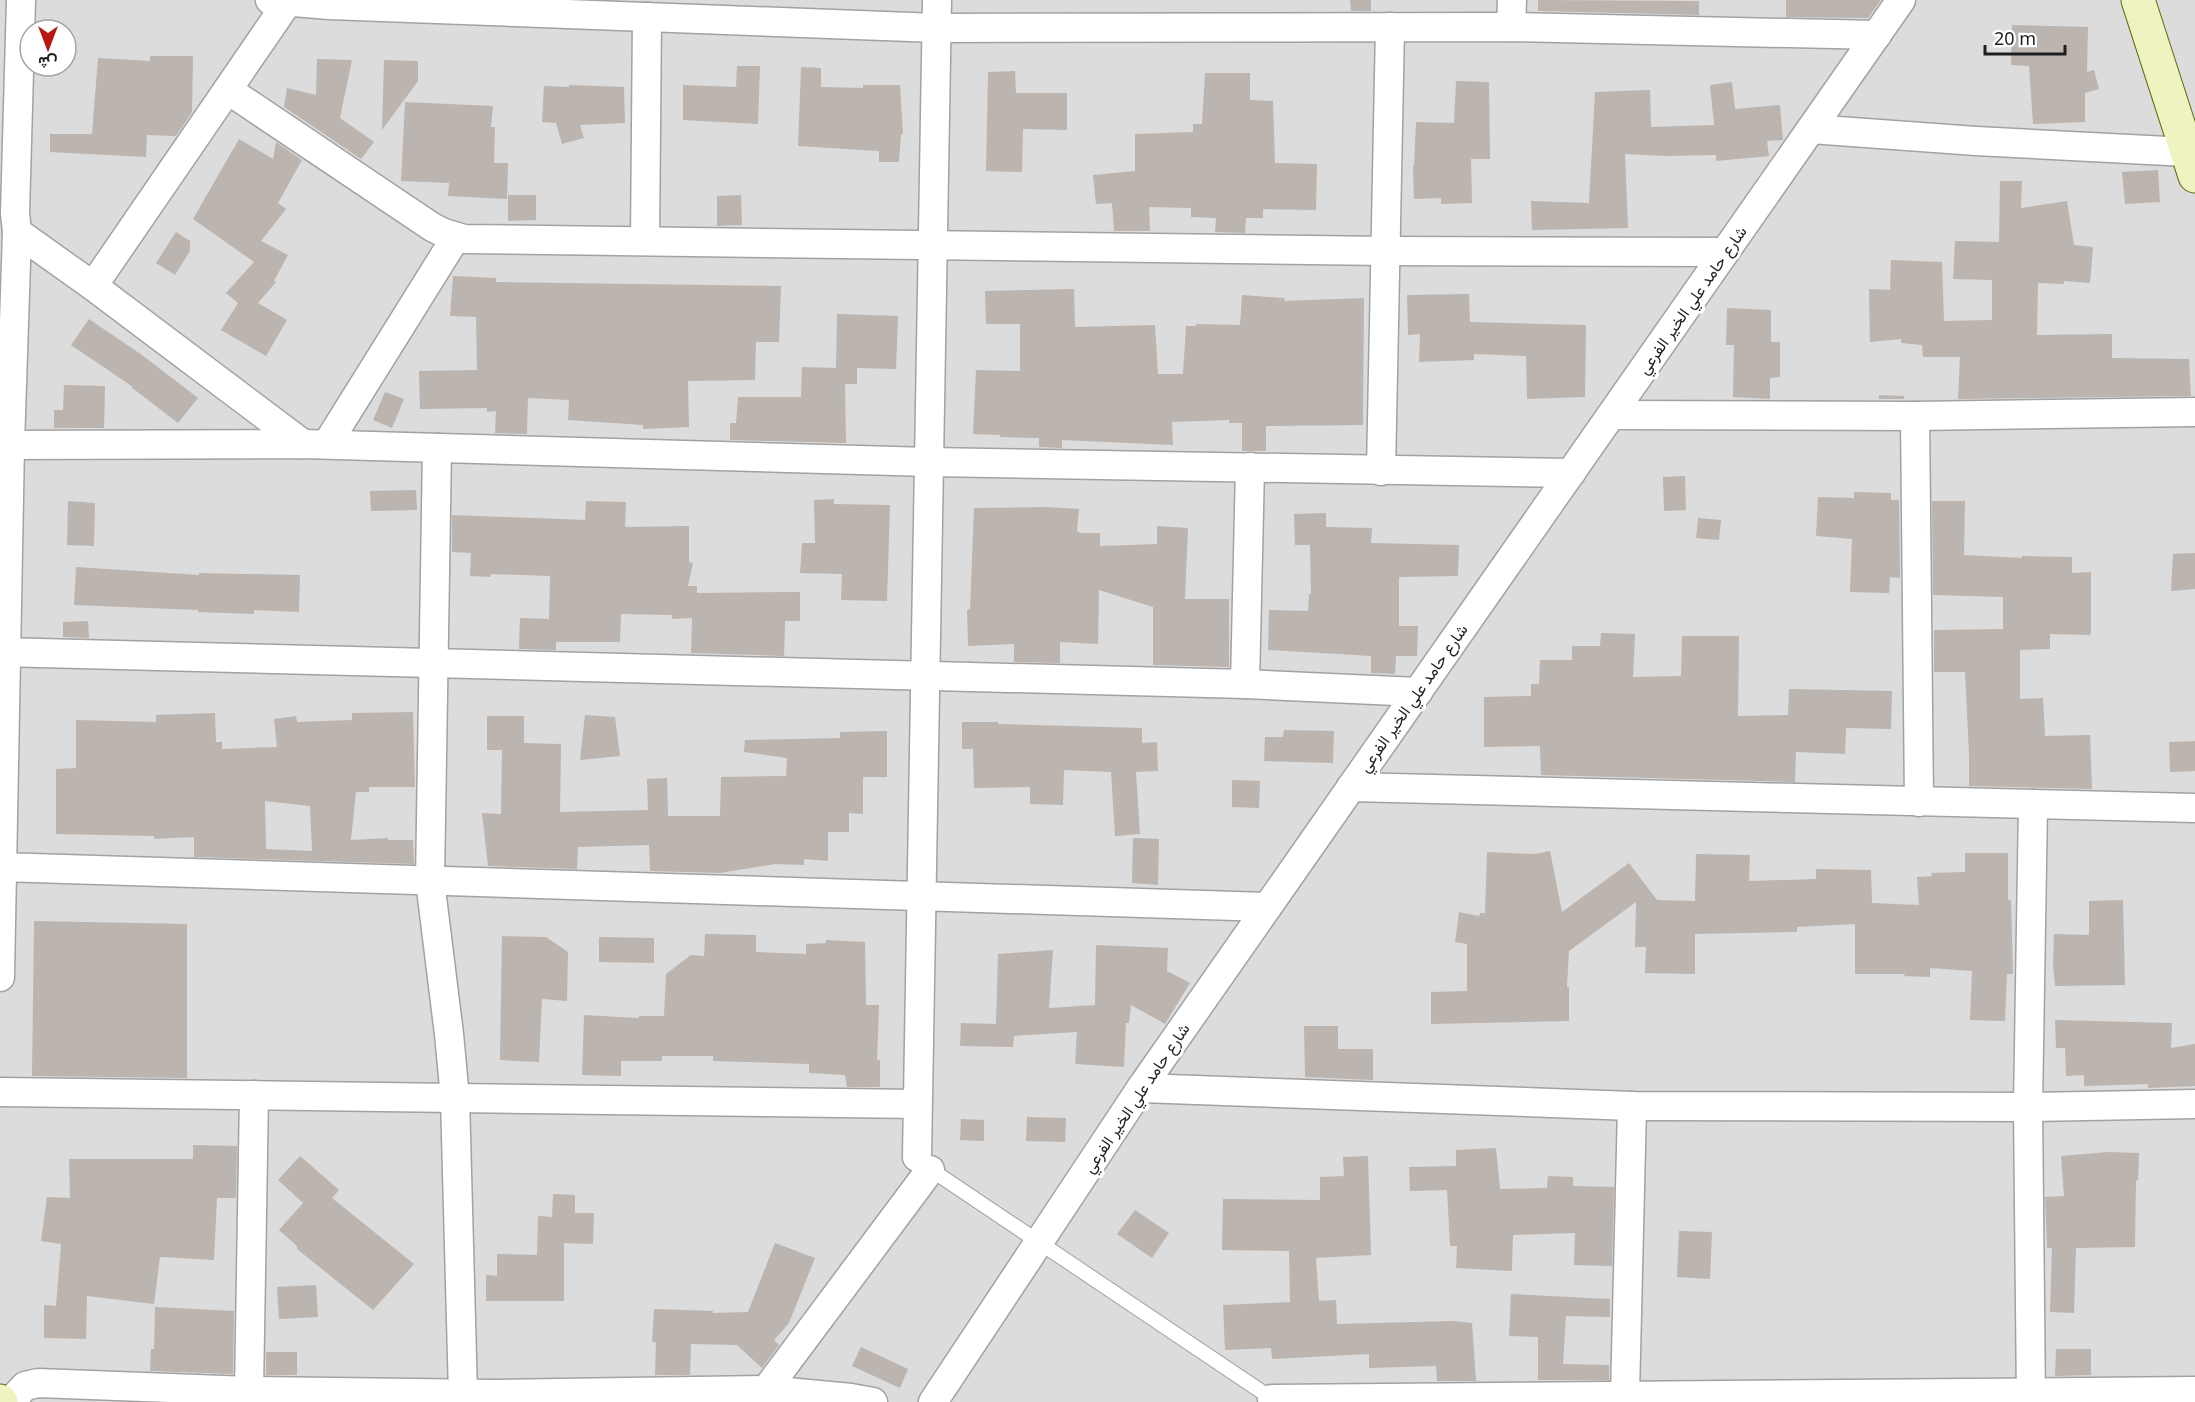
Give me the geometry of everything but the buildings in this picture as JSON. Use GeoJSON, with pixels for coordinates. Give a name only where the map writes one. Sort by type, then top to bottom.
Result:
{"type":"FeatureCollection","features":[{"type":"Feature","properties":{"kind":"main road"},"geometry":{"type":"LineString","coordinates":[[2138,0],[2191,164]]}},
{"type":"Feature","properties":{"kind":"street"},"geometry":{"type":"LineString","coordinates":[[0,977],[5,445],[11,220],[21,0]]}},
{"type":"Feature","properties":{"kind":"street"},"geometry":{"type":"LineString","coordinates":[[270,0],[577,7],[647,17],[937,14],[1390,27],[1511,13],[1877,35]]}},
{"type":"Feature","properties":{"kind":"street"},"geometry":{"type":"LineString","coordinates":[[93,286],[289,0]]}},
{"type":"Feature","properties":{"kind":"street","name":"شارع حامد علي الخير الفرعي"},"geometry":{"type":"LineString","coordinates":[[933,1402],[1141,1088],[1901,0]]}},
{"type":"Feature","properties":{"kind":"street"},"geometry":{"type":"LineString","coordinates":[[766,1390],[923,1164],[917,1104],[937,14]]}},
{"type":"Feature","properties":{"kind":"street"},"geometry":{"type":"LineString","coordinates":[[645,240],[647,17]]}},
{"type":"Feature","properties":{"kind":"street"},"geometry":{"type":"LineString","coordinates":[[1381,471],[1390,27]]}},
{"type":"Feature","properties":{"kind":"street"},"geometry":{"type":"LineString","coordinates":[[228,90],[432,227],[456,237],[473,240],[645,240],[1385,251],[1725,252]]}},
{"type":"Feature","properties":{"kind":"street"},"geometry":{"type":"LineString","coordinates":[[1811,129],[1976,141],[2191,164]]}},
{"type":"Feature","properties":{"kind":"street"},"geometry":{"type":"LineString","coordinates":[[11,220],[93,286],[315,444]]}},
{"type":"Feature","properties":{"kind":"street"},"geometry":{"type":"LineString","coordinates":[[315,444],[456,237]]}},
{"type":"Feature","properties":{"kind":"street"},"geometry":{"type":"LineString","coordinates":[[1612,415],[1915,416],[2195,412]]}},
{"type":"Feature","properties":{"kind":"street"},"geometry":{"type":"LineString","coordinates":[[1915,416],[1919,802]]}},
{"type":"Feature","properties":{"kind":"street"},"geometry":{"type":"LineString","coordinates":[[5,445],[315,444],[929,462],[1571,473]]}},
{"type":"Feature","properties":{"kind":"street"},"geometry":{"type":"LineString","coordinates":[[437,448],[430,881],[455,1098],[463,1394]]}},
{"type":"Feature","properties":{"kind":"street"},"geometry":{"type":"LineString","coordinates":[[1245,684],[1250,467]]}},
{"type":"Feature","properties":{"kind":"street"},"geometry":{"type":"LineString","coordinates":[[3,652],[1245,684],[1418,692]]}},
{"type":"Feature","properties":{"kind":"street"},"geometry":{"type":"LineString","coordinates":[[1351,787],[2195,808]]}},
{"type":"Feature","properties":{"kind":"street"},"geometry":{"type":"LineString","coordinates":[[2031,1397],[2028,1107],[2033,804]]}},
{"type":"Feature","properties":{"kind":"street"},"geometry":{"type":"LineString","coordinates":[[1,867],[921,898],[1267,907]]}},
{"type":"Feature","properties":{"kind":"street"},"geometry":{"type":"LineString","coordinates":[[1141,1088],[1632,1106],[2028,1107],[2195,1104]]}},
{"type":"Feature","properties":{"kind":"street"},"geometry":{"type":"LineString","coordinates":[[0,1092],[917,1104]]}},
{"type":"Feature","properties":{"kind":"street"},"geometry":{"type":"LineString","coordinates":[[249,1391],[254,1095]]}},
{"type":"Feature","properties":{"kind":"street"},"geometry":{"type":"LineString","coordinates":[[1625,1396],[1632,1106]]}},
{"type":"Feature","properties":{"kind":"street"},"geometry":{"type":"LineString","coordinates":[[10,1402],[25,1386],[38,1383],[249,1391],[463,1394],[494,1398],[766,1390],[873,1402]]}},
{"type":"Feature","properties":{"kind":"street"},"geometry":{"type":"LineString","coordinates":[[1274,1401],[1625,1396],[2031,1397],[2195,1391]]}},
{"type":"Feature","properties":{"kind":"lane"},"geometry":{"type":"LineString","coordinates":[[923,1164],[1274,1401]]}},
{"type":"Feature","properties":{"kind":"shaded area"},"geometry":{"type":"Polygon","coordinates":[[[0,0],[2195,0],[2195,1402],[0,1402],[0,0]]]}}]}
